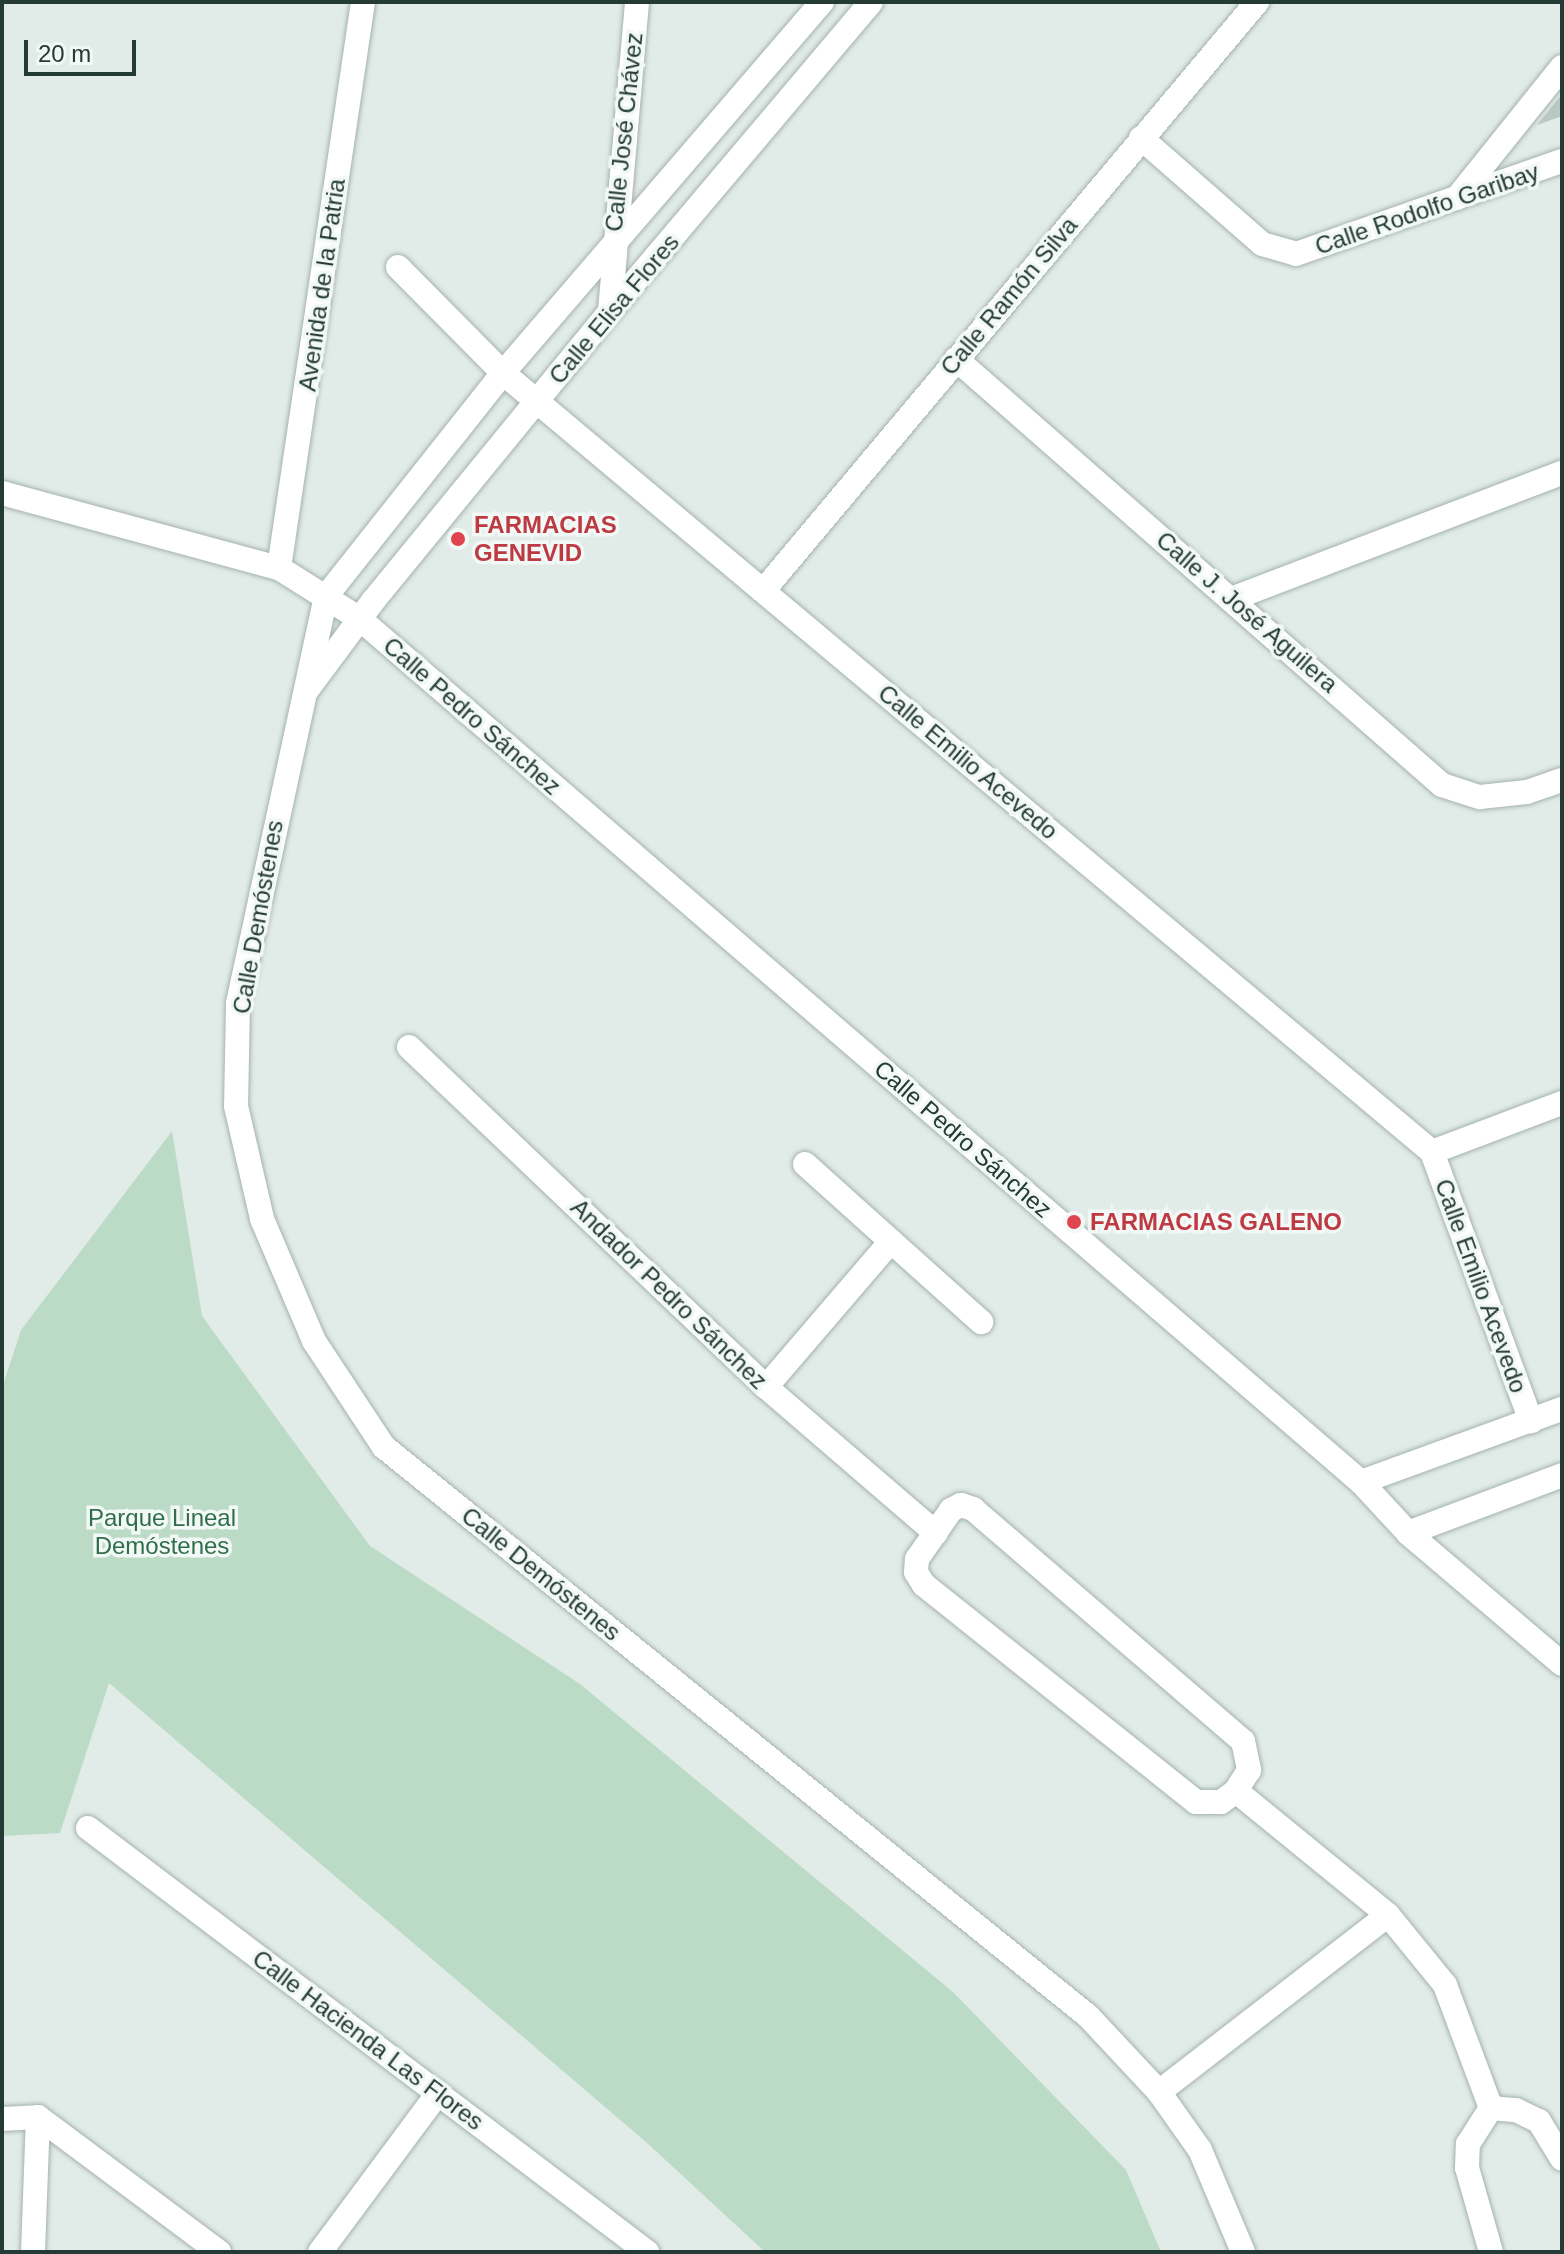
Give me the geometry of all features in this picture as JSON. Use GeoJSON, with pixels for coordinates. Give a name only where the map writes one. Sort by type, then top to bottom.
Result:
{"type":"FeatureCollection","features":[{"type":"Feature","properties":{"kind":"street","name":"Avenida de la Patria"},"geometry":{"type":"LineString","coordinates":[[279,568],[363,2]]}},
{"type":"Feature","properties":{"kind":"street","name":"Calle José Chávez"},"geometry":{"type":"LineString","coordinates":[[610,311],[613,247],[637,2]]}},
{"type":"Feature","properties":{"kind":"street","name":"Calle Elisa Flores"},"geometry":{"type":"LineString","coordinates":[[326,596],[503,373],[822,2]]}},
{"type":"Feature","properties":{"kind":"street","name":"Calle Elisa Flores"},"geometry":{"type":"LineString","coordinates":[[360,619],[610,311],[871,2]]}},
{"type":"Feature","properties":{"kind":"street","name":"Calle Ramón Silva"},"geometry":{"type":"LineString","coordinates":[[763,591],[1257,2]]}},
{"type":"Feature","properties":{"kind":"street"},"geometry":{"type":"LineString","coordinates":[[1457,198],[1562,67]]}},
{"type":"Feature","properties":{"kind":"street","name":"Calle Rodolfo Garibay"},"geometry":{"type":"LineString","coordinates":[[1141,138],[1262,244],[1296,254],[1562,161]]}},
{"type":"Feature","properties":{"kind":"street","name":"Calle Emilio Acevedo"},"geometry":{"type":"LineString","coordinates":[[398,267],[503,373],[1432,1152],[1531,1421]]}},
{"type":"Feature","properties":{"kind":"street","name":"Calle J. José Aguilera"},"geometry":{"type":"LineString","coordinates":[[956,359],[1234,598],[1442,785],[1480,797],[1527,792],[1562,780]]}},
{"type":"Feature","properties":{"kind":"street"},"geometry":{"type":"LineString","coordinates":[[1234,598],[1562,473]]}},
{"type":"Feature","properties":{"kind":"street","name":"Calle Pedro Sánchez"},"geometry":{"type":"LineString","coordinates":[[2,493],[279,568],[360,619],[1361,1482],[1408,1533],[1562,1664]]}},
{"type":"Feature","properties":{"kind":"street","name":"Calle Demóstenes"},"geometry":{"type":"LineString","coordinates":[[326,596],[300,701],[238,1004],[236,1106],[262,1219],[314,1341],[384,1447],[1088,2016],[1159,2092],[1200,2150],[1243,2252]]}},
{"type":"Feature","properties":{"kind":"street","name":"Calle Demóstenes"},"geometry":{"type":"LineString","coordinates":[[300,701],[360,619]]}},
{"type":"Feature","properties":{"kind":"street","name":"Andador Pedro Sánchez"},"geometry":{"type":"LineString","coordinates":[[409,1047],[766,1387],[936,1533]]}},
{"type":"Feature","properties":{"kind":"street","name":"Calle Emilio Acevedo"},"geometry":{"type":"LineString","coordinates":[[1432,1152],[1562,1103]]}},
{"type":"Feature","properties":{"kind":"street"},"geometry":{"type":"LineString","coordinates":[[805,1164],[981,1322]]}},
{"type":"Feature","properties":{"kind":"street"},"geometry":{"type":"LineString","coordinates":[[766,1387],[891,1241]]}},
{"type":"Feature","properties":{"kind":"street"},"geometry":{"type":"LineString","coordinates":[[1361,1482],[1562,1409]]}},
{"type":"Feature","properties":{"kind":"street"},"geometry":{"type":"LineString","coordinates":[[1408,1533],[1562,1475]]}},
{"type":"Feature","properties":{"kind":"street"},"geometry":{"type":"LineString","coordinates":[[961,1505],[973,1509],[1243,1741],[1249,1770],[1236,1791],[1221,1802],[1196,1802],[924,1585],[916,1572],[917,1559],[936,1533],[951,1510],[961,1505]]}},
{"type":"Feature","properties":{"kind":"street"},"geometry":{"type":"LineString","coordinates":[[1236,1791],[1388,1915],[1445,1985],[1491,2108]]}},
{"type":"Feature","properties":{"kind":"street","name":"Calle Hacienda Las Flores"},"geometry":{"type":"LineString","coordinates":[[88,1828],[647,2252]]}},
{"type":"Feature","properties":{"kind":"street"},"geometry":{"type":"LineString","coordinates":[[1159,2092],[1388,1915]]}},
{"type":"Feature","properties":{"kind":"street"},"geometry":{"type":"LineString","coordinates":[[320,2252],[438,2093]]}},
{"type":"Feature","properties":{"kind":"street"},"geometry":{"type":"LineString","coordinates":[[1491,2108],[1516,2110],[1539,2121],[1562,2159]]}},
{"type":"Feature","properties":{"kind":"street"},"geometry":{"type":"LineString","coordinates":[[1491,2108],[1468,2144],[1467,2168],[1491,2252]]}},
{"type":"Feature","properties":{"kind":"street"},"geometry":{"type":"LineString","coordinates":[[2,2119],[38,2117],[219,2252]]}},
{"type":"Feature","properties":{"kind":"street"},"geometry":{"type":"LineString","coordinates":[[33,2252],[38,2117]]}},
{"type":"Feature","properties":{"kind":"green space","name":"Parque Lineal Demóstenes"},"geometry":{"type":"Polygon","coordinates":[[[172,1131],[202,1316],[370,1546],[580,1684],[953,1992],[1126,2170],[1161,2252],[765,2252],[646,2142],[109,1683],[60,1833],[2,1836],[2,1388],[21,1330],[172,1131]]]}},
{"type":"Feature","properties":{"kind":"building"},"geometry":{"type":"Polygon","coordinates":[[[1562,94],[1562,116],[1537,125],[1562,94]]]}},
{"type":"Feature","properties":{"kind":"place","name":"FARMACIAS GENEVID"},"geometry":{"type":"Point","coordinates":[458,539]}},
{"type":"Feature","properties":{"kind":"place","name":"FARMACIAS GALENO"},"geometry":{"type":"Point","coordinates":[1074,1222]}}]}
